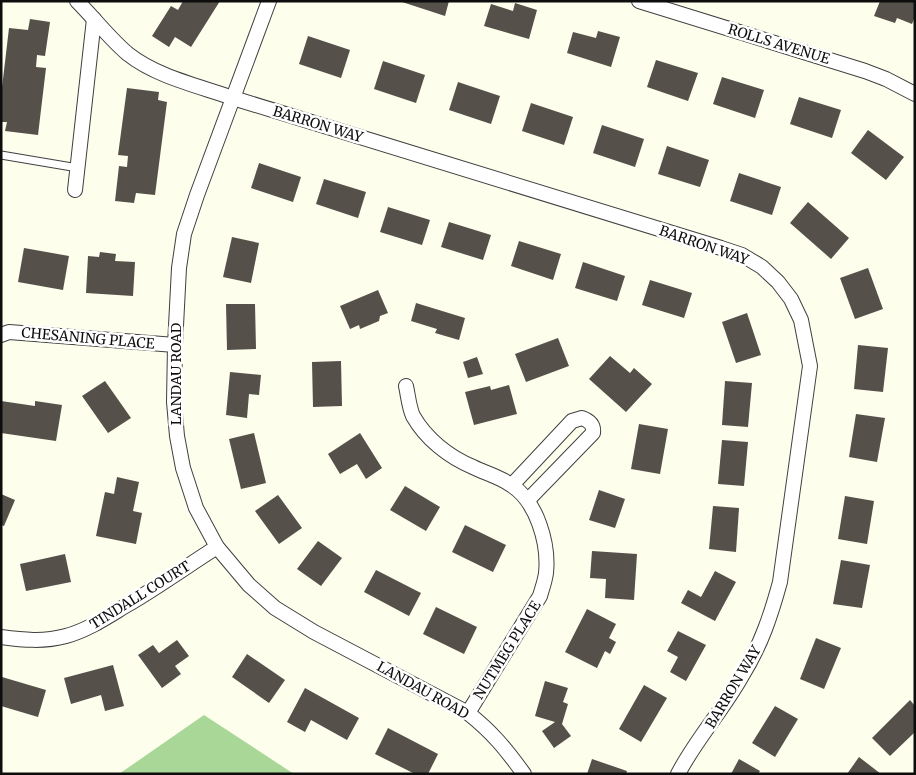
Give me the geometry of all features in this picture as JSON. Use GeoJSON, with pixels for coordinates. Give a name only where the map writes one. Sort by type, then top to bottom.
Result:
{"type":"FeatureCollection","features":[{"type":"Feature","properties":{"kind":"street","name":"BARRON WAY"},"geometry":{"type":"LineString","coordinates":[[77,1],[127,53],[141,63],[168,76],[233,98],[742,255],[762,267],[778,282],[792,300],[801,320],[810,366],[780,582],[771,615],[759,646],[747,668],[678,774]]}},
{"type":"Feature","properties":{"kind":"street","name":"LANDAU ROAD"},"geometry":{"type":"LineString","coordinates":[[269,1],[184,234],[179,268],[174,402],[177,436],[183,468],[196,508],[217,547],[249,585],[275,608],[314,632],[468,713],[504,745],[524,774]]}},
{"type":"Feature","properties":{"kind":"street","name":"ROLLS AVENUE"},"geometry":{"type":"LineString","coordinates":[[640,1],[865,71],[886,79],[915,94]]}},
{"type":"Feature","properties":{"kind":"street"},"geometry":{"type":"LineString","coordinates":[[75,190],[94,19]]}},
{"type":"Feature","properties":{"kind":"street","name":"CHESANING PLACE"},"geometry":{"type":"LineString","coordinates":[[1,335],[8,332],[175,345]]}},
{"type":"Feature","properties":{"kind":"street","name":"NUTMEG PLACE"},"geometry":{"type":"LineString","coordinates":[[406,386],[412,414],[440,448],[470,466],[512,485],[528,500],[534,509],[546,552],[546,574],[540,596],[468,713]]}},
{"type":"Feature","properties":{"kind":"street"},"geometry":{"type":"LineString","coordinates":[[512,485],[572,421],[582,418],[591,423],[594,433],[528,500]]}},
{"type":"Feature","properties":{"kind":"street","name":"TINDALL COURT"},"geometry":{"type":"LineString","coordinates":[[1,637],[20,640],[42,640],[86,629],[149,592],[217,547]]}},
{"type":"Feature","properties":{"kind":"lane"},"geometry":{"type":"LineString","coordinates":[[1,155],[78,168]]}},
{"type":"Feature","properties":{"kind":"green space"},"geometry":{"type":"Polygon","coordinates":[[[204,715],[294,774],[119,774],[204,715]]]}},
{"type":"Feature","properties":{"kind":"building"},"geometry":{"type":"Polygon","coordinates":[[[183,1],[220,1],[191,47],[175,37],[169,47],[152,36],[171,6],[178,10],[183,1]]]}},
{"type":"Feature","properties":{"kind":"building"},"geometry":{"type":"Polygon","coordinates":[[[399,1],[449,1],[445,16],[399,1]]]}},
{"type":"Feature","properties":{"kind":"building"},"geometry":{"type":"Polygon","coordinates":[[[880,1],[915,1],[915,17],[912,24],[897,18],[895,23],[874,16],[880,1]]]}},
{"type":"Feature","properties":{"kind":"building"},"geometry":{"type":"Polygon","coordinates":[[[515,3],[537,10],[529,39],[484,26],[491,4],[513,11],[515,3]]]}},
{"type":"Feature","properties":{"kind":"building"},"geometry":{"type":"Polygon","coordinates":[[[30,19],[50,22],[45,56],[37,55],[36,67],[46,68],[38,135],[5,131],[7,122],[1,122],[1,96],[9,28],[28,30],[30,19]]]}},
{"type":"Feature","properties":{"kind":"building"},"geometry":{"type":"Polygon","coordinates":[[[598,31],[620,37],[611,67],[567,53],[573,32],[596,38],[598,31]]]}},
{"type":"Feature","properties":{"kind":"building"},"geometry":{"type":"Polygon","coordinates":[[[308,36],[350,50],[341,78],[299,64],[308,36]]]}},
{"type":"Feature","properties":{"kind":"building"},"geometry":{"type":"Polygon","coordinates":[[[656,60],[698,73],[688,101],[647,87],[656,60]]]}},
{"type":"Feature","properties":{"kind":"building"},"geometry":{"type":"Polygon","coordinates":[[[383,61],[425,75],[416,103],[374,89],[383,61]]]}},
{"type":"Feature","properties":{"kind":"building"},"geometry":{"type":"Polygon","coordinates":[[[722,77],[764,90],[755,118],[713,104],[722,77]]]}},
{"type":"Feature","properties":{"kind":"building"},"geometry":{"type":"Polygon","coordinates":[[[458,82],[500,96],[491,124],[449,110],[458,82]]]}},
{"type":"Feature","properties":{"kind":"building"},"geometry":{"type":"Polygon","coordinates":[[[127,88],[159,92],[158,100],[167,102],[155,195],[136,193],[134,203],[115,201],[119,166],[127,167],[128,156],[118,155],[127,88]]]}},
{"type":"Feature","properties":{"kind":"building"},"geometry":{"type":"Polygon","coordinates":[[[799,97],[841,110],[832,138],[790,124],[799,97]]]}},
{"type":"Feature","properties":{"kind":"building"},"geometry":{"type":"Polygon","coordinates":[[[531,103],[573,117],[564,145],[522,131],[531,103]]]}},
{"type":"Feature","properties":{"kind":"building"},"geometry":{"type":"Polygon","coordinates":[[[602,125],[644,139],[635,167],[593,153],[602,125]]]}},
{"type":"Feature","properties":{"kind":"building"},"geometry":{"type":"Polygon","coordinates":[[[868,130],[904,157],[886,180],[851,153],[868,130]]]}},
{"type":"Feature","properties":{"kind":"building"},"geometry":{"type":"Polygon","coordinates":[[[667,146],[709,160],[700,187],[658,174],[667,146]]]}},
{"type":"Feature","properties":{"kind":"building"},"geometry":{"type":"Polygon","coordinates":[[[259,163],[301,177],[293,202],[251,188],[259,163]]]}},
{"type":"Feature","properties":{"kind":"building"},"geometry":{"type":"Polygon","coordinates":[[[739,173],[781,187],[772,215],[730,201],[739,173]]]}},
{"type":"Feature","properties":{"kind":"building"},"geometry":{"type":"Polygon","coordinates":[[[324,179],[366,192],[358,218],[316,204],[324,179]]]}},
{"type":"Feature","properties":{"kind":"building"},"geometry":{"type":"Polygon","coordinates":[[[808,202],[849,238],[831,259],[790,223],[808,202]]]}},
{"type":"Feature","properties":{"kind":"building"},"geometry":{"type":"Polygon","coordinates":[[[388,207],[430,220],[422,245],[380,232],[388,207]]]}},
{"type":"Feature","properties":{"kind":"building"},"geometry":{"type":"Polygon","coordinates":[[[449,222],[491,235],[483,260],[441,247],[449,222]]]}},
{"type":"Feature","properties":{"kind":"building"},"geometry":{"type":"Polygon","coordinates":[[[232,237],[259,243],[251,283],[223,277],[232,237]]]}},
{"type":"Feature","properties":{"kind":"building"},"geometry":{"type":"Polygon","coordinates":[[[519,241],[561,254],[553,280],[511,266],[519,241]]]}},
{"type":"Feature","properties":{"kind":"building"},"geometry":{"type":"Polygon","coordinates":[[[24,248],[69,256],[63,290],[18,282],[24,248]]]}},
{"type":"Feature","properties":{"kind":"building"},"geometry":{"type":"Polygon","coordinates":[[[100,252],[116,254],[115,261],[135,262],[133,296],[86,293],[88,256],[99,257],[100,252]]]}},
{"type":"Feature","properties":{"kind":"building"},"geometry":{"type":"Polygon","coordinates":[[[583,262],[625,276],[617,301],[575,288],[583,262]]]}},
{"type":"Feature","properties":{"kind":"building"},"geometry":{"type":"Polygon","coordinates":[[[868,268],[883,309],[855,319],[840,278],[868,268]]]}},
{"type":"Feature","properties":{"kind":"building"},"geometry":{"type":"Polygon","coordinates":[[[650,280],[692,293],[684,318],[642,305],[650,280]]]}},
{"type":"Feature","properties":{"kind":"building"},"geometry":{"type":"Polygon","coordinates":[[[378,290],[388,313],[380,316],[379,321],[360,329],[359,325],[350,329],[340,306],[378,290]]]}},
{"type":"Feature","properties":{"kind":"building"},"geometry":{"type":"Polygon","coordinates":[[[416,303],[465,318],[459,340],[435,333],[437,329],[411,321],[416,303]]]}},
{"type":"Feature","properties":{"kind":"building"},"geometry":{"type":"Polygon","coordinates":[[[226,304],[255,304],[256,349],[227,350],[226,304]]]}},
{"type":"Feature","properties":{"kind":"building"},"geometry":{"type":"Polygon","coordinates":[[[747,313],[761,355],[736,363],[722,322],[747,313]]]}},
{"type":"Feature","properties":{"kind":"building"},"geometry":{"type":"Polygon","coordinates":[[[558,338],[569,366],[526,382],[515,354],[558,338]]]}},
{"type":"Feature","properties":{"kind":"building"},"geometry":{"type":"Polygon","coordinates":[[[858,345],[888,348],[883,392],[854,389],[858,345]]]}},
{"type":"Feature","properties":{"kind":"building"},"geometry":{"type":"Polygon","coordinates":[[[610,356],[630,373],[634,368],[652,384],[626,412],[589,379],[610,356]]]}},
{"type":"Feature","properties":{"kind":"building"},"geometry":{"type":"Polygon","coordinates":[[[477,357],[483,374],[468,378],[463,362],[477,357]]]}},
{"type":"Feature","properties":{"kind":"building"},"geometry":{"type":"Polygon","coordinates":[[[341,361],[342,406],[313,407],[312,362],[341,361]]]}},
{"type":"Feature","properties":{"kind":"building"},"geometry":{"type":"Polygon","coordinates":[[[230,372],[261,375],[259,395],[249,394],[247,418],[226,415],[230,372]]]}},
{"type":"Feature","properties":{"kind":"building"},"geometry":{"type":"Polygon","coordinates":[[[105,381],[131,418],[108,433],[82,396],[105,381]]]}},
{"type":"Feature","properties":{"kind":"building"},"geometry":{"type":"Polygon","coordinates":[[[725,381],[752,383],[748,427],[722,425],[725,381]]]}},
{"type":"Feature","properties":{"kind":"building"},"geometry":{"type":"Polygon","coordinates":[[[509,385],[517,414],[474,425],[465,392],[490,386],[491,390],[509,385]]]}},
{"type":"Feature","properties":{"kind":"building"},"geometry":{"type":"Polygon","coordinates":[[[1,401],[35,406],[35,401],[62,405],[56,441],[1,433],[1,401]]]}},
{"type":"Feature","properties":{"kind":"building"},"geometry":{"type":"Polygon","coordinates":[[[856,414],[885,418],[877,462],[849,457],[856,414]]]}},
{"type":"Feature","properties":{"kind":"building"},"geometry":{"type":"Polygon","coordinates":[[[639,424],[668,429],[660,474],[631,469],[639,424]]]}},
{"type":"Feature","properties":{"kind":"building"},"geometry":{"type":"Polygon","coordinates":[[[254,433],[266,483],[241,489],[229,439],[254,433]]]}},
{"type":"Feature","properties":{"kind":"building"},"geometry":{"type":"Polygon","coordinates":[[[360,433],[382,468],[366,479],[357,464],[340,474],[328,454],[360,433]]]}},
{"type":"Feature","properties":{"kind":"building"},"geometry":{"type":"Polygon","coordinates":[[[722,440],[748,442],[744,486],[718,484],[722,440]]]}},
{"type":"Feature","properties":{"kind":"building"},"geometry":{"type":"Polygon","coordinates":[[[117,477],[139,482],[133,511],[142,513],[136,544],[96,536],[105,492],[114,494],[117,477]]]}},
{"type":"Feature","properties":{"kind":"building"},"geometry":{"type":"Polygon","coordinates":[[[405,486],[440,507],[426,531],[390,510],[405,486]]]}},
{"type":"Feature","properties":{"kind":"building"},"geometry":{"type":"Polygon","coordinates":[[[599,490],[625,499],[615,528],[589,520],[599,490]]]}},
{"type":"Feature","properties":{"kind":"building"},"geometry":{"type":"Polygon","coordinates":[[[1,494],[15,500],[4,526],[1,525],[1,494]]]}},
{"type":"Feature","properties":{"kind":"building"},"geometry":{"type":"Polygon","coordinates":[[[278,495],[302,528],[279,544],[255,511],[278,495]]]}},
{"type":"Feature","properties":{"kind":"building"},"geometry":{"type":"Polygon","coordinates":[[[845,496],[874,501],[867,544],[838,539],[845,496]]]}},
{"type":"Feature","properties":{"kind":"building"},"geometry":{"type":"Polygon","coordinates":[[[713,506],[739,508],[736,552],[709,549],[713,506]]]}},
{"type":"Feature","properties":{"kind":"building"},"geometry":{"type":"Polygon","coordinates":[[[465,525],[506,545],[493,572],[452,552],[465,525]]]}},
{"type":"Feature","properties":{"kind":"building"},"geometry":{"type":"Polygon","coordinates":[[[318,541],[342,558],[321,586],[297,569],[318,541]]]}},
{"type":"Feature","properties":{"kind":"building"},"geometry":{"type":"Polygon","coordinates":[[[592,551],[637,554],[634,600],[605,598],[606,579],[590,578],[592,551]]]}},
{"type":"Feature","properties":{"kind":"building"},"geometry":{"type":"Polygon","coordinates":[[[65,554],[71,582],[26,591],[20,564],[65,554]]]}},
{"type":"Feature","properties":{"kind":"building"},"geometry":{"type":"Polygon","coordinates":[[[841,560],[870,565],[862,608],[833,604],[841,560]]]}},
{"type":"Feature","properties":{"kind":"building"},"geometry":{"type":"Polygon","coordinates":[[[376,570],[421,593],[409,616],[364,592],[376,570]]]}},
{"type":"Feature","properties":{"kind":"building"},"geometry":{"type":"Polygon","coordinates":[[[715,571],[736,582],[715,621],[681,603],[688,590],[701,597],[715,571]]]}},
{"type":"Feature","properties":{"kind":"building"},"geometry":{"type":"Polygon","coordinates":[[[436,607],[477,627],[464,654],[423,634],[436,607]]]}},
{"type":"Feature","properties":{"kind":"building"},"geometry":{"type":"Polygon","coordinates":[[[587,609],[616,624],[609,638],[616,642],[610,654],[605,651],[597,668],[565,652],[587,609]]]}},
{"type":"Feature","properties":{"kind":"building"},"geometry":{"type":"Polygon","coordinates":[[[678,631],[706,645],[686,681],[670,672],[678,657],[667,651],[678,631]]]}},
{"type":"Feature","properties":{"kind":"building"},"geometry":{"type":"Polygon","coordinates":[[[816,638],[841,648],[824,689],[800,679],[816,638]]]}},
{"type":"Feature","properties":{"kind":"building"},"geometry":{"type":"Polygon","coordinates":[[[177,640],[189,656],[175,666],[181,674],[162,688],[138,655],[153,645],[159,653],[177,640]]]}},
{"type":"Feature","properties":{"kind":"building"},"geometry":{"type":"Polygon","coordinates":[[[247,654],[285,680],[269,703],[232,677],[247,654]]]}},
{"type":"Feature","properties":{"kind":"building"},"geometry":{"type":"Polygon","coordinates":[[[113,665],[124,706],[105,711],[101,695],[71,704],[64,678],[113,665]]]}},
{"type":"Feature","properties":{"kind":"building"},"geometry":{"type":"Polygon","coordinates":[[[2,677],[46,690],[38,717],[1,706],[2,677]]]}},
{"type":"Feature","properties":{"kind":"building"},"geometry":{"type":"Polygon","coordinates":[[[545,681],[568,688],[563,702],[568,704],[562,724],[571,736],[554,748],[542,731],[555,722],[535,716],[545,681]]]}},
{"type":"Feature","properties":{"kind":"building"},"geometry":{"type":"Polygon","coordinates":[[[644,685],[667,698],[641,742],[619,729],[644,685]]]}},
{"type":"Feature","properties":{"kind":"building"},"geometry":{"type":"Polygon","coordinates":[[[305,688],[359,718],[347,740],[311,720],[305,732],[287,722],[305,688]]]}},
{"type":"Feature","properties":{"kind":"building"},"geometry":{"type":"Polygon","coordinates":[[[910,700],[915,706],[915,732],[890,756],[872,738],[910,700]]]}},
{"type":"Feature","properties":{"kind":"building"},"geometry":{"type":"Polygon","coordinates":[[[775,706],[798,719],[775,757],[752,743],[775,706]]]}},
{"type":"Feature","properties":{"kind":"building"},"geometry":{"type":"Polygon","coordinates":[[[388,728],[438,754],[428,774],[415,774],[375,754],[388,728]]]}},
{"type":"Feature","properties":{"kind":"building"},"geometry":{"type":"Polygon","coordinates":[[[859,757],[881,774],[847,774],[859,757]]]}},
{"type":"Feature","properties":{"kind":"building"},"geometry":{"type":"Polygon","coordinates":[[[592,759],[627,771],[626,774],[587,774],[592,759]]]}},
{"type":"Feature","properties":{"kind":"building"},"geometry":{"type":"Polygon","coordinates":[[[739,759],[760,771],[758,774],[731,774],[739,759]]]}}]}
